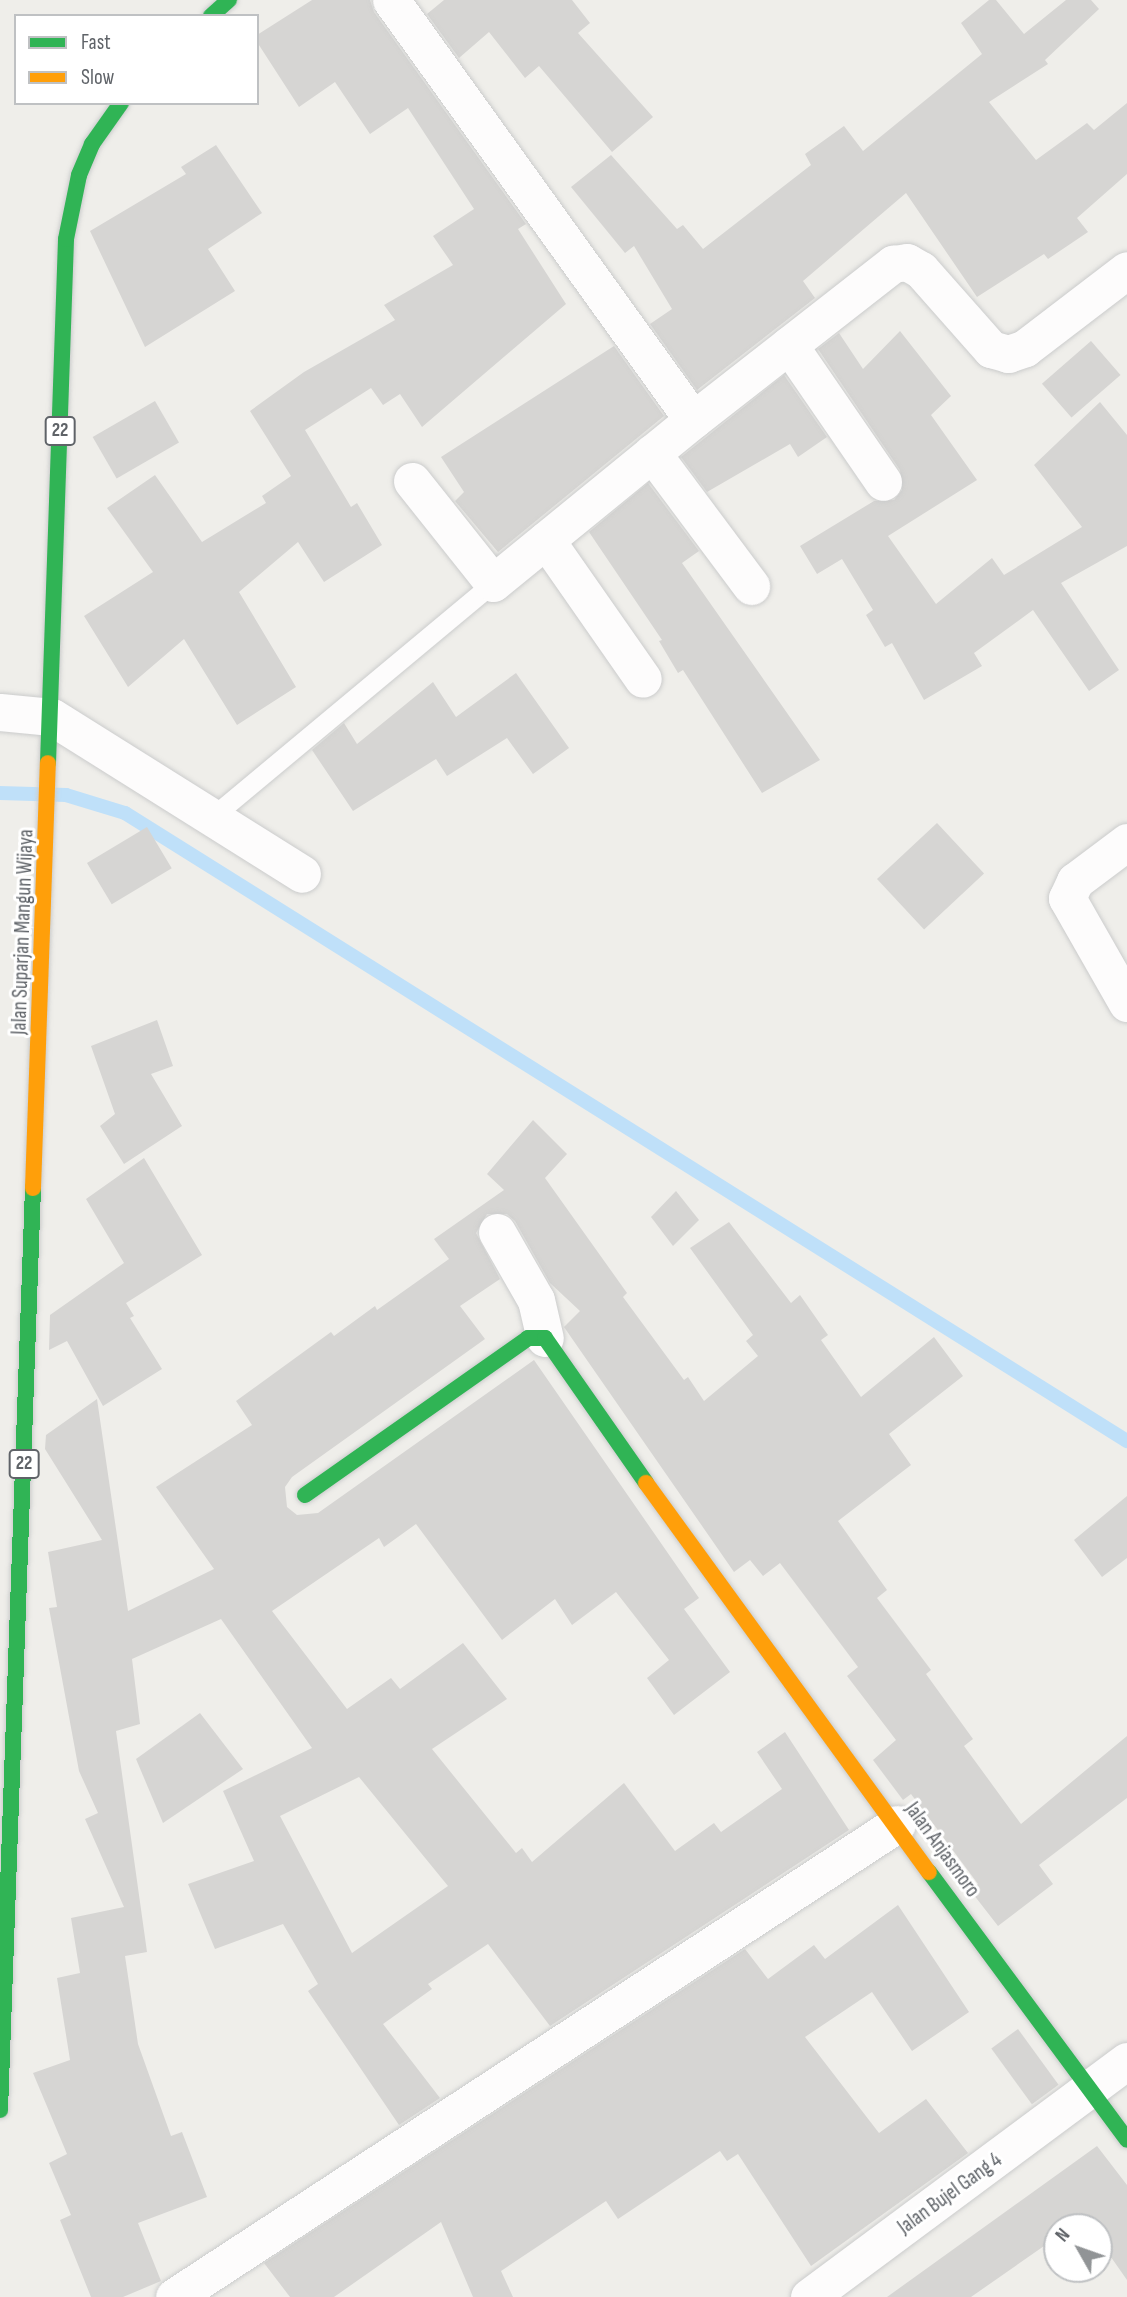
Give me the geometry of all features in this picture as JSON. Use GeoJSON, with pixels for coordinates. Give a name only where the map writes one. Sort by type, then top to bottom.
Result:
{"type":"FeatureCollection","features":[{"type":"Feature","properties":{"kind":"main road"},"geometry":{"type":"LineString","coordinates":[[213,14],[229,0]]}},
{"type":"Feature","properties":{"kind":"main road","name":"Jalan Suparjan Mangun Wijaya"},"geometry":{"type":"LineString","coordinates":[[0,2110],[49,817],[66,239],[79,175],[92,144],[120,105]]}},
{"type":"Feature","properties":{"kind":"main road"},"geometry":{"type":"LineString","coordinates":[[305,1495],[514,1345],[528,1338],[545,1338]]}},
{"type":"Feature","properties":{"kind":"main road","name":"Jalan Anjasmoro"},"geometry":{"type":"LineString","coordinates":[[545,1338],[719,1588],[897,1824],[1127,2140]]}},
{"type":"Feature","properties":{"kind":"street"},"geometry":{"type":"LineString","coordinates":[[391,0],[693,420]]}},
{"type":"Feature","properties":{"kind":"street"},"geometry":{"type":"LineString","coordinates":[[412,481],[493,583],[693,420],[901,262],[921,270],[991,349],[1008,354],[1025,348],[1127,270]]}},
{"type":"Feature","properties":{"kind":"street"},"geometry":{"type":"LineString","coordinates":[[789,345],[883,482]]}},
{"type":"Feature","properties":{"kind":"street"},"geometry":{"type":"LineString","coordinates":[[652,453],[751,586]]}},
{"type":"Feature","properties":{"kind":"street"},"geometry":{"type":"LineString","coordinates":[[546,540],[643,679]]}},
{"type":"Feature","properties":{"kind":"street"},"geometry":{"type":"LineString","coordinates":[[0,712],[52,717],[302,874]]}},
{"type":"Feature","properties":{"kind":"street"},"geometry":{"type":"LineString","coordinates":[[1127,842],[1075,881],[1067,898],[1127,1003]]}},
{"type":"Feature","properties":{"kind":"street"},"geometry":{"type":"LineString","coordinates":[[497,1232],[536,1300],[545,1338]]}},
{"type":"Feature","properties":{"kind":"street"},"geometry":{"type":"LineString","coordinates":[[174,2297],[897,1824]]}},
{"type":"Feature","properties":{"kind":"street","name":"Jalan Bujel Gang 4"},"geometry":{"type":"LineString","coordinates":[[808,2297],[1092,2091],[1127,2061]]}},
{"type":"Feature","properties":{"kind":"lane"},"geometry":{"type":"LineString","coordinates":[[212,817],[493,583]]}},
{"type":"Feature","properties":{"kind":"building"},"geometry":{"type":"Polygon","coordinates":[[[312,0],[370,0],[374,12],[526,224],[518,229],[566,304],[422,427],[400,394],[383,405],[371,388],[305,430],[351,507],[357,503],[382,545],[324,582],[298,542],[239,592],[296,687],[237,725],[184,639],[128,687],[84,616],[153,572],[107,508],[155,475],[202,542],[266,503],[262,496],[291,476],[250,411],[304,372],[395,320],[384,305],[453,265],[433,236],[474,209],[408,108],[370,134],[335,82],[299,107],[259,45],[259,34],[312,0]]]}},
{"type":"Feature","properties":{"kind":"building"},"geometry":{"type":"Polygon","coordinates":[[[444,0],[572,0],[590,23],[578,33],[653,117],[612,152],[539,66],[525,78],[489,32],[459,58],[427,14],[444,0]]]}},
{"type":"Feature","properties":{"kind":"building"},"geometry":{"type":"Polygon","coordinates":[[[989,0],[996,0],[1024,34],[1066,0],[1091,0],[1099,9],[1045,60],[1048,64],[989,102],[1036,160],[1087,123],[1094,130],[1127,103],[1127,174],[1077,218],[1088,232],[1048,259],[1044,254],[977,297],[906,193],[803,281],[815,298],[697,390],[650,324],[672,309],[634,246],[625,253],[571,187],[611,155],[677,229],[683,225],[703,249],[811,165],[805,154],[844,126],[863,151],[982,54],[961,23],[989,0]]]}},
{"type":"Feature","properties":{"kind":"building"},"geometry":{"type":"Polygon","coordinates":[[[216,145],[262,213],[208,249],[235,291],[145,347],[90,231],[186,174],[181,167],[216,145]]]}},
{"type":"Feature","properties":{"kind":"building"},"geometry":{"type":"Polygon","coordinates":[[[900,331],[951,396],[931,415],[977,480],[888,536],[936,604],[992,558],[1004,575],[1082,527],[1034,465],[1100,402],[1127,435],[1127,546],[1061,583],[1119,670],[1089,691],[1033,610],[974,653],[982,666],[924,700],[892,643],[885,647],[866,615],[873,610],[842,559],[817,574],[800,546],[874,501],[894,500],[902,490],[900,470],[818,349],[839,333],[863,369],[900,331]]]}},
{"type":"Feature","properties":{"kind":"building"},"geometry":{"type":"Polygon","coordinates":[[[1091,341],[1121,375],[1071,418],[1042,384],[1091,341]]]}},
{"type":"Feature","properties":{"kind":"building"},"geometry":{"type":"Polygon","coordinates":[[[614,346],[664,416],[498,552],[455,501],[464,492],[441,457],[614,346]]]}},
{"type":"Feature","properties":{"kind":"building"},"geometry":{"type":"Polygon","coordinates":[[[784,375],[827,437],[798,457],[790,444],[707,492],[681,457],[784,375]]]}},
{"type":"Feature","properties":{"kind":"building"},"geometry":{"type":"Polygon","coordinates":[[[155,401],[179,443],[117,479],[93,437],[155,401]]]}},
{"type":"Feature","properties":{"kind":"building"},"geometry":{"type":"Polygon","coordinates":[[[648,483],[699,551],[682,563],[820,760],[762,793],[683,670],[678,673],[659,641],[662,640],[589,532],[648,483]]]}},
{"type":"Feature","properties":{"kind":"building"},"geometry":{"type":"Polygon","coordinates":[[[516,673],[569,748],[533,774],[507,738],[447,776],[436,759],[353,811],[312,750],[344,723],[357,744],[433,682],[456,717],[516,673]]]}},
{"type":"Feature","properties":{"kind":"building"},"geometry":{"type":"Polygon","coordinates":[[[937,823],[984,873],[924,929],[877,879],[937,823]]]}},
{"type":"Feature","properties":{"kind":"building"},"geometry":{"type":"Polygon","coordinates":[[[147,827],[172,868],[112,904],[87,863],[147,827]]]}},
{"type":"Feature","properties":{"kind":"building"},"geometry":{"type":"Polygon","coordinates":[[[157,1020],[173,1066],[151,1074],[182,1126],[124,1164],[100,1126],[115,1114],[91,1046],[157,1020]]]}},
{"type":"Feature","properties":{"kind":"building"},"geometry":{"type":"Polygon","coordinates":[[[533,1120],[567,1154],[545,1178],[627,1293],[623,1297],[684,1380],[688,1377],[704,1401],[758,1356],[746,1341],[753,1335],[690,1248],[729,1222],[791,1303],[800,1295],[828,1335],[821,1340],[861,1397],[934,1337],[963,1376],[889,1434],[911,1465],[838,1521],[887,1590],[877,1598],[931,1670],[926,1674],[973,1739],[964,1746],[1021,1824],[1127,1736],[1127,1798],[1039,1865],[1053,1884],[998,1926],[970,1890],[978,1884],[911,1794],[903,1800],[873,1760],[896,1740],[847,1676],[858,1667],[780,1563],[763,1576],[750,1560],[734,1572],[564,1327],[580,1311],[550,1283],[515,1221],[507,1214],[487,1214],[476,1233],[500,1279],[460,1306],[485,1339],[292,1477],[285,1487],[287,1507],[297,1515],[318,1513],[534,1360],[699,1598],[684,1609],[730,1672],[674,1715],[647,1678],[669,1660],[616,1592],[572,1625],[555,1599],[502,1640],[416,1524],[384,1547],[379,1538],[272,1611],[347,1709],[391,1678],[400,1689],[463,1643],[507,1699],[432,1749],[516,1853],[522,1848],[532,1862],[624,1783],[675,1851],[714,1823],[721,1832],[782,1789],[757,1752],[785,1732],[849,1830],[550,2026],[488,1944],[428,1984],[432,1989],[383,2024],[440,2098],[399,2125],[308,1991],[318,1984],[283,1924],[215,1949],[188,1884],[254,1861],[223,1791],[312,1748],[221,1619],[132,1659],[140,1724],[116,1731],[147,1952],[125,1956],[138,2044],[171,2136],[182,2132],[207,2197],[138,2223],[161,2281],[123,2297],[91,2297],[60,2220],[71,2215],[49,2163],[67,2154],[33,2073],[70,2060],[57,1978],[80,1973],[71,1918],[124,1907],[85,1819],[98,1813],[79,1771],[49,1608],[57,1607],[48,1552],[102,1540],[45,1449],[46,1435],[97,1399],[128,1611],[214,1569],[156,1487],[252,1425],[236,1401],[331,1332],[334,1336],[375,1306],[377,1310],[449,1259],[434,1239],[504,1190],[487,1174],[533,1120]],[[359,1777],[280,1816],[352,1953],[448,1886],[359,1777]]]}},
{"type":"Feature","properties":{"kind":"building"},"geometry":{"type":"Polygon","coordinates":[[[144,1158],[202,1255],[126,1303],[134,1316],[130,1318],[162,1369],[103,1406],[67,1341],[49,1350],[50,1315],[124,1263],[86,1199],[144,1158]]]}},
{"type":"Feature","properties":{"kind":"building"},"geometry":{"type":"Polygon","coordinates":[[[676,1191],[699,1220],[673,1246],[651,1217],[676,1191]]]}},
{"type":"Feature","properties":{"kind":"building"},"geometry":{"type":"Polygon","coordinates":[[[1127,1496],[1127,1558],[1102,1577],[1074,1540],[1127,1496]]]}},
{"type":"Feature","properties":{"kind":"building"},"geometry":{"type":"Polygon","coordinates":[[[200,1713],[243,1769],[163,1823],[136,1759],[200,1713]]]}},
{"type":"Feature","properties":{"kind":"building"},"geometry":{"type":"Polygon","coordinates":[[[898,1905],[969,2012],[912,2051],[872,1992],[805,2037],[879,2133],[926,2099],[968,2153],[811,2266],[738,2154],[727,2161],[720,2151],[618,2219],[606,2201],[501,2271],[513,2297],[473,2297],[441,2222],[334,2297],[290,2297],[264,2263],[745,1949],[768,1979],[814,1945],[825,1959],[898,1905]]]}},
{"type":"Feature","properties":{"kind":"building"},"geometry":{"type":"Polygon","coordinates":[[[1018,2029],[1059,2085],[1032,2104],[991,2048],[1018,2029]]]}},
{"type":"Feature","properties":{"kind":"building"},"geometry":{"type":"Polygon","coordinates":[[[1097,2146],[1127,2185],[1127,2280],[1113,2260],[1113,2213],[1043,2213],[1043,2247],[971,2297],[887,2297],[1097,2146]]]}},
{"type":"Feature","properties":{"kind":"waterway"},"geometry":{"type":"LineString","coordinates":[[0,793],[66,795],[125,813],[1127,1441]]}},
{"type":"Feature","properties":{"kind":"traffic: fast"},"geometry":{"type":"LineString","coordinates":[[213,14],[229,0]]}},
{"type":"Feature","properties":{"kind":"traffic: fast"},"geometry":{"type":"LineString","coordinates":[[48,763],[66,239],[79,175],[92,144],[120,105]]}},
{"type":"Feature","properties":{"kind":"traffic: fast"},"geometry":{"type":"LineString","coordinates":[[0,2110],[33,1188]]}},
{"type":"Feature","properties":{"kind":"traffic: fast"},"geometry":{"type":"LineString","coordinates":[[305,1495],[528,1338],[545,1338],[646,1483]]}},
{"type":"Feature","properties":{"kind":"traffic: fast"},"geometry":{"type":"LineString","coordinates":[[929,1872],[1127,2140]]}},
{"type":"Feature","properties":{"kind":"traffic: slow"},"geometry":{"type":"LineString","coordinates":[[33,1188],[48,763]]}},
{"type":"Feature","properties":{"kind":"traffic: slow"},"geometry":{"type":"LineString","coordinates":[[646,1483],[929,1872]]}}]}
